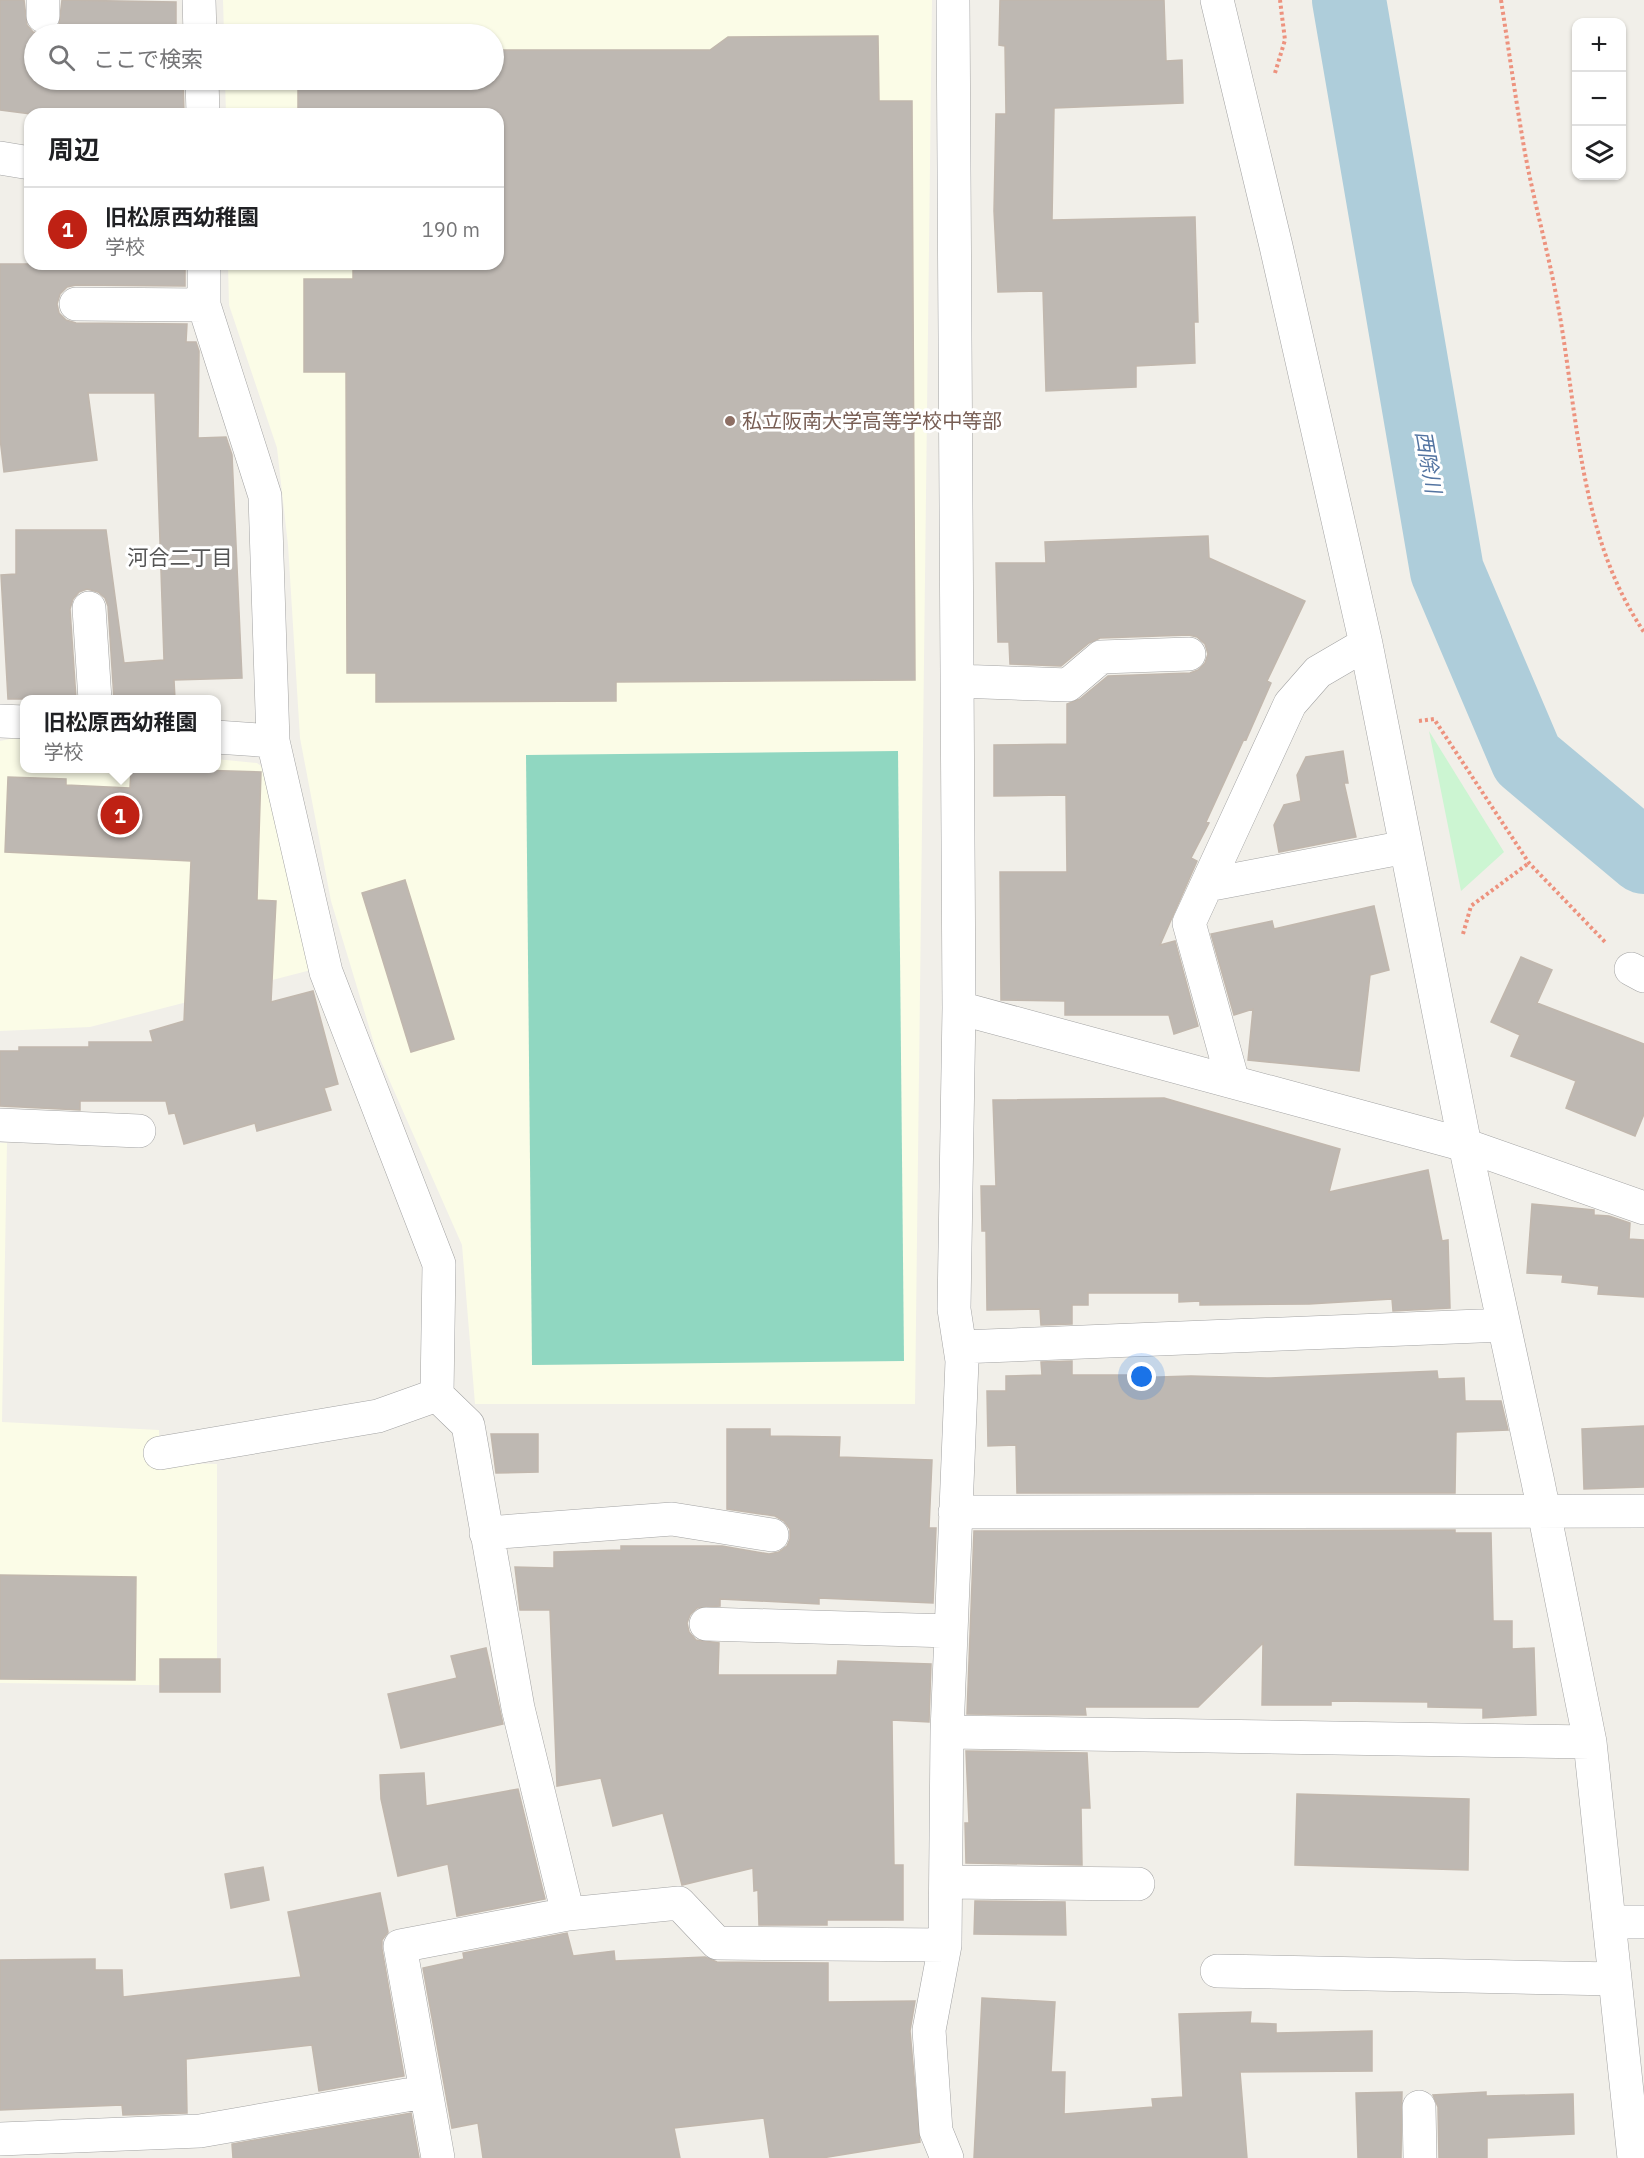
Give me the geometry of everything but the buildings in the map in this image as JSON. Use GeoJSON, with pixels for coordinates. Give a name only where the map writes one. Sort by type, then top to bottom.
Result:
{"type":"FeatureCollection","features":[{"type":"Feature","properties":{"kind":"street"},"geometry":{"type":"LineString","coordinates":[[199,0],[200,24]]}},
{"type":"Feature","properties":{"kind":"street"},"geometry":{"type":"LineString","coordinates":[[947,2158],[936,2131],[929,2030],[945,1945],[947,1732],[962,1361],[954,1309],[959,1008],[953,0]]}},
{"type":"Feature","properties":{"kind":"street"},"geometry":{"type":"LineString","coordinates":[[1217,0],[1276,246],[1365,644],[1465,1145],[1544,1512],[1590,1742],[1615,1979],[1633,2056],[1634,2158]]}},
{"type":"Feature","properties":{"kind":"street"},"geometry":{"type":"LineString","coordinates":[[202,90],[202,108]]}},
{"type":"Feature","properties":{"kind":"street"},"geometry":{"type":"LineString","coordinates":[[0,158],[24,162]]}},
{"type":"Feature","properties":{"kind":"street"},"geometry":{"type":"LineString","coordinates":[[204,270],[204,305],[265,496],[273,741],[326,972],[439,1264],[437,1395],[468,1425],[518,1708],[568,1914]]}},
{"type":"Feature","properties":{"kind":"street"},"geometry":{"type":"LineString","coordinates":[[76,304],[204,305]]}},
{"type":"Feature","properties":{"kind":"street"},"geometry":{"type":"LineString","coordinates":[[89,608],[95,695]]}},
{"type":"Feature","properties":{"kind":"street"},"geometry":{"type":"LineString","coordinates":[[1233,1082],[1190,923],[1290,704],[1318,672],[1365,644]]}},
{"type":"Feature","properties":{"kind":"street"},"geometry":{"type":"LineString","coordinates":[[957,681],[1068,685],[1101,657],[1189,654]]}},
{"type":"Feature","properties":{"kind":"street"},"geometry":{"type":"LineString","coordinates":[[0,721],[20,722]]}},
{"type":"Feature","properties":{"kind":"street"},"geometry":{"type":"LineString","coordinates":[[221,737],[273,741]]}},
{"type":"Feature","properties":{"kind":"street"},"geometry":{"type":"LineString","coordinates":[[1207,885],[1406,847]]}},
{"type":"Feature","properties":{"kind":"street"},"geometry":{"type":"LineString","coordinates":[[959,1008],[1465,1145],[1644,1208]]}},
{"type":"Feature","properties":{"kind":"street"},"geometry":{"type":"LineString","coordinates":[[0,1125],[139,1131]]}},
{"type":"Feature","properties":{"kind":"street"},"geometry":{"type":"LineString","coordinates":[[960,1347],[1504,1325]]}},
{"type":"Feature","properties":{"kind":"street"},"geometry":{"type":"LineString","coordinates":[[160,1453],[378,1416],[437,1395]]}},
{"type":"Feature","properties":{"kind":"street"},"geometry":{"type":"LineString","coordinates":[[955,1512],[1644,1511]]}},
{"type":"Feature","properties":{"kind":"street"},"geometry":{"type":"LineString","coordinates":[[486,1533],[672,1520],[772,1535]]}},
{"type":"Feature","properties":{"kind":"street"},"geometry":{"type":"LineString","coordinates":[[706,1624],[950,1631]]}},
{"type":"Feature","properties":{"kind":"street"},"geometry":{"type":"LineString","coordinates":[[947,1732],[1590,1742]]}},
{"type":"Feature","properties":{"kind":"street"},"geometry":{"type":"LineString","coordinates":[[946,1882],[1138,1884]]}},
{"type":"Feature","properties":{"kind":"street"},"geometry":{"type":"LineString","coordinates":[[438,2158],[424,2092],[400,1946],[568,1914],[679,1903],[717,1943],[945,1945]]}},
{"type":"Feature","properties":{"kind":"street"},"geometry":{"type":"LineString","coordinates":[[1609,1922],[1644,1922]]}},
{"type":"Feature","properties":{"kind":"street"},"geometry":{"type":"LineString","coordinates":[[1216,1971],[1615,1979]]}},
{"type":"Feature","properties":{"kind":"street"},"geometry":{"type":"LineString","coordinates":[[0,2139],[200,2131],[424,2092]]}},
{"type":"Feature","properties":{"kind":"street"},"geometry":{"type":"LineString","coordinates":[[1419,2108],[1420,2158]]}},
{"type":"Feature","properties":{"kind":"path"},"geometry":{"type":"LineString","coordinates":[[1274,75],[1285,40],[1280,0]]}},
{"type":"Feature","properties":{"kind":"path"},"geometry":{"type":"LineString","coordinates":[[1501,0],[1526,155],[1557,301],[1582,468],[1607,558],[1630,612],[1644,632]]}},
{"type":"Feature","properties":{"kind":"path"},"geometry":{"type":"LineString","coordinates":[[1416,721],[1434,719],[1528,863],[1638,972]]}},
{"type":"Feature","properties":{"kind":"path"},"geometry":{"type":"LineString","coordinates":[[1460,944],[1471,906],[1528,863]]}},
{"type":"Feature","properties":{"kind":"shaded area"},"geometry":{"type":"Polygon","coordinates":[[[223,0],[932,0],[915,1404],[475,1404],[462,1245],[376,1050],[331,901],[300,738],[288,545],[277,448],[229,305],[228,270],[504,270],[504,108],[226,108],[225,90],[504,90],[504,24],[224,24],[223,0]]]}},
{"type":"Feature","properties":{"kind":"shaded area"},"geometry":{"type":"Polygon","coordinates":[[[20,737],[20,773],[221,773],[221,759],[257,763],[269,772],[311,970],[90,1027],[0,1031],[0,741],[20,737]]]}},
{"type":"Feature","properties":{"kind":"shaded area"},"geometry":{"type":"Polygon","coordinates":[[[0,1143],[7,1143],[2,1422],[159,1430],[160,1463],[217,1464],[217,1686],[0,1683],[0,1143]]]}},
{"type":"Feature","properties":{"kind":"green space"},"geometry":{"type":"Polygon","coordinates":[[[1429,731],[1504,852],[1461,891],[1429,731]]]}},
{"type":"Feature","properties":{"kind":"green space"},"geometry":{"type":"Polygon","coordinates":[[[898,751],[904,1361],[532,1365],[526,755],[898,751]]]}},
{"type":"Feature","properties":{"kind":"waterway","name":"西除川"},"geometry":{"type":"LineString","coordinates":[[1349,0],[1447,571],[1527,759],[1644,857]]}},
{"type":"Feature","properties":{"kind":"place","name":"私立阪南大学高等学校中等部"},"geometry":{"type":"Point","coordinates":[730,421]}},
{"type":"Feature","properties":{"kind":"place","name":"旧松原西幼稚園"},"geometry":{"type":"Point","coordinates":[120,815]}},
{"type":"Feature","properties":{"kind":"district","name":"河合二丁目"},"geometry":{"type":"Point","coordinates":[180,558]}}]}
